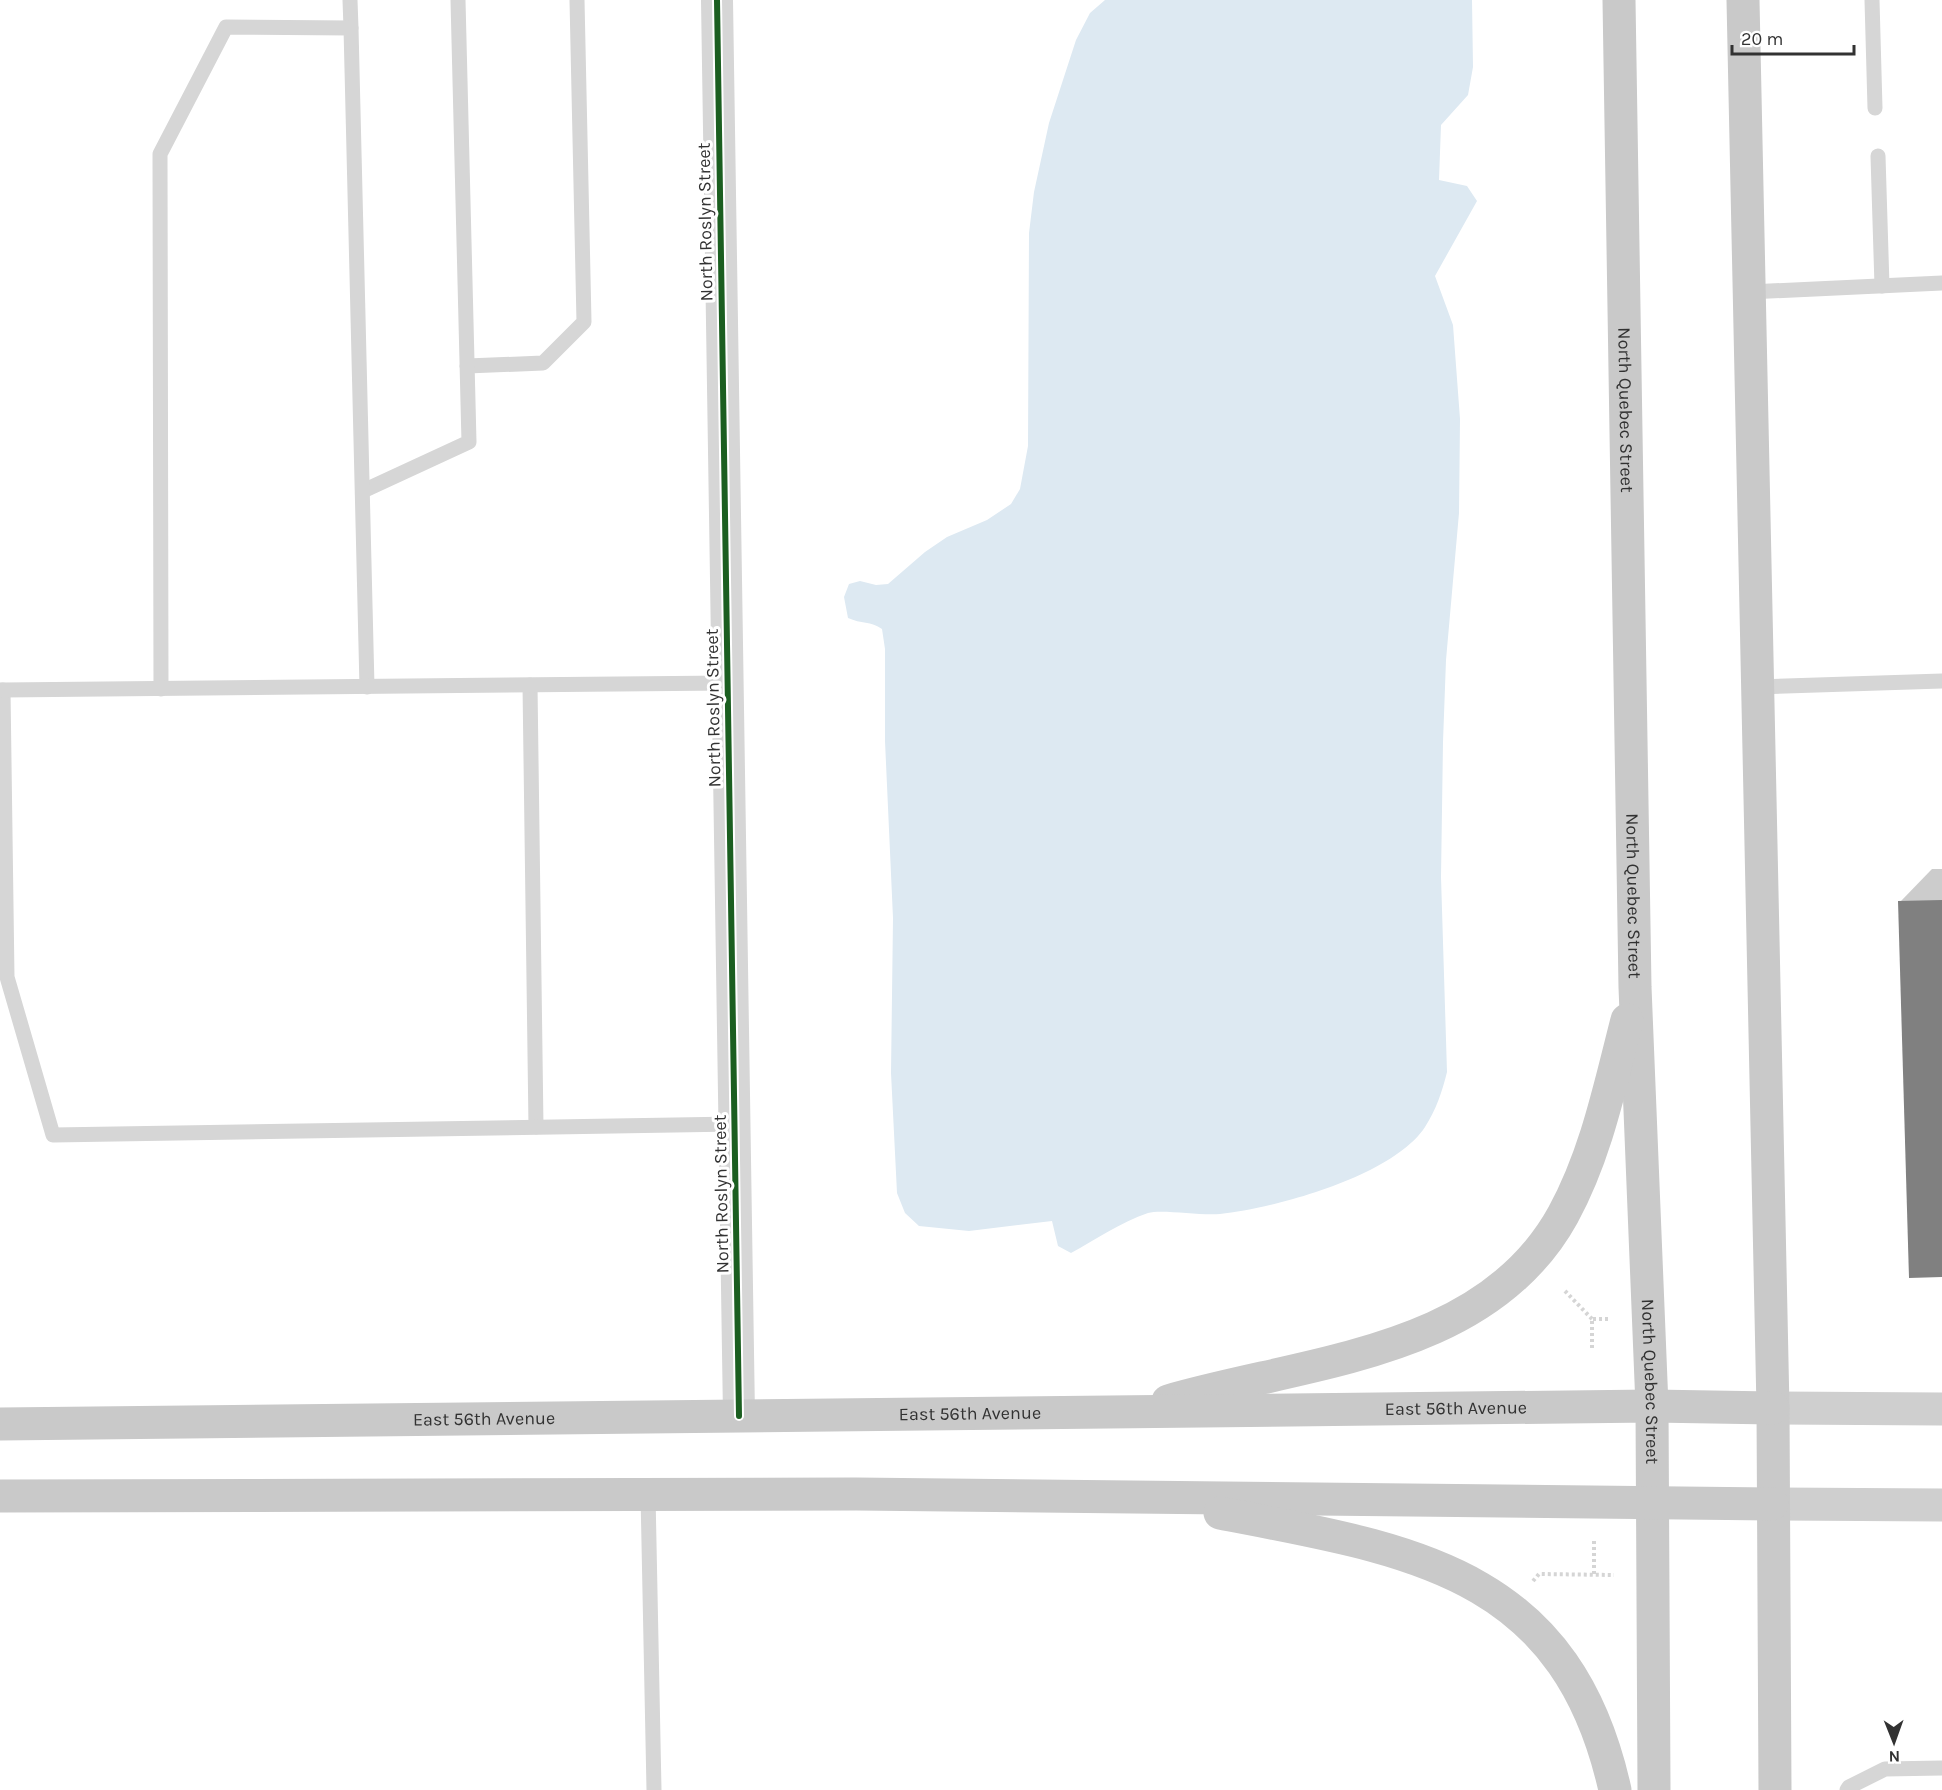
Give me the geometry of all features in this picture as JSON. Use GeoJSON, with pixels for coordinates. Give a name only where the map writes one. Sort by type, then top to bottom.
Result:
{"type":"FeatureCollection","features":[{"type":"Feature","properties":{"kind":"main road","name":"North Quebec Street"},"geometry":{"type":"LineString","coordinates":[[1619,0],[1635,987],[1652,1406],[1654,1790]]}},
{"type":"Feature","properties":{"kind":"main road"},"geometry":{"type":"LineString","coordinates":[[1743,0],[1773,1408],[1775,1790]]}},
{"type":"Feature","properties":{"kind":"main road"},"geometry":{"type":"LineString","coordinates":[[1130,1412],[1220,1386],[1345,1359],[1412,1336],[1461,1314],[1515,1278],[1532,1262],[1564,1213],[1596,1139],[1635,987]]}},
{"type":"Feature","properties":{"kind":"main road","name":"East 56th Avenue"},"geometry":{"type":"LineString","coordinates":[[0,1424],[1652,1406],[1942,1409]]}},
{"type":"Feature","properties":{"kind":"main road"},"geometry":{"type":"LineString","coordinates":[[0,1496],[648,1494],[1942,1505]]}},
{"type":"Feature","properties":{"kind":"main road"},"geometry":{"type":"LineString","coordinates":[[1136,1497],[1370,1543],[1412,1556],[1479,1585],[1511,1608],[1561,1660],[1584,1696],[1599,1732],[1616,1790]]}},
{"type":"Feature","properties":{"kind":"street","name":"North Roslyn Street"},"geometry":{"type":"LineString","coordinates":[[717,0],[739,1416]]}},
{"type":"Feature","properties":{"kind":"lane"},"geometry":{"type":"LineString","coordinates":[[350,0],[367,687]]}},
{"type":"Feature","properties":{"kind":"lane"},"geometry":{"type":"LineString","coordinates":[[363,491],[469,442],[458,0]]}},
{"type":"Feature","properties":{"kind":"lane"},"geometry":{"type":"LineString","coordinates":[[467,366],[543,363],[584,322],[577,0]]}},
{"type":"Feature","properties":{"kind":"lane"},"geometry":{"type":"LineString","coordinates":[[1872,0],[1875,108]]}},
{"type":"Feature","properties":{"kind":"lane"},"geometry":{"type":"LineString","coordinates":[[161,689],[160,154],[226,27],[351,28]]}},
{"type":"Feature","properties":{"kind":"lane"},"geometry":{"type":"LineString","coordinates":[[1878,156],[1882,286]]}},
{"type":"Feature","properties":{"kind":"lane"},"geometry":{"type":"LineString","coordinates":[[1749,292],[1942,284]]}},
{"type":"Feature","properties":{"kind":"lane"},"geometry":{"type":"LineString","coordinates":[[1757,687],[1942,681]]}},
{"type":"Feature","properties":{"kind":"lane"},"geometry":{"type":"LineString","coordinates":[[728,683],[2,690],[6,977],[53,1135],[735,1125]]}},
{"type":"Feature","properties":{"kind":"lane"},"geometry":{"type":"LineString","coordinates":[[530,685],[537,1127]]}},
{"type":"Feature","properties":{"kind":"lane"},"geometry":{"type":"LineString","coordinates":[[648,1494],[654,1790]]}},
{"type":"Feature","properties":{"kind":"lane"},"geometry":{"type":"LineString","coordinates":[[1847,1790],[1885,1769],[1942,1768]]}},
{"type":"Feature","properties":{"kind":"path"},"geometry":{"type":"LineString","coordinates":[[1564,1291],[1592,1319],[1592,1348]]}},
{"type":"Feature","properties":{"kind":"path"},"geometry":{"type":"LineString","coordinates":[[1592,1319],[1610,1318]]}},
{"type":"Feature","properties":{"kind":"path"},"geometry":{"type":"LineString","coordinates":[[1594,1529],[1594,1574]]}},
{"type":"Feature","properties":{"kind":"path"},"geometry":{"type":"LineString","coordinates":[[1531,1584],[1539,1574],[1614,1575]]}},
{"type":"Feature","properties":{"kind":"shaded area"},"geometry":{"type":"Polygon","coordinates":[[[1105,0],[1472,0],[1473,67],[1468,95],[1441,125],[1439,180],[1467,186],[1477,201],[1435,276],[1453,325],[1460,419],[1459,513],[1446,660],[1443,742],[1441,877],[1447,1072],[1438,1101],[1425,1127],[1409,1145],[1387,1160],[1332,1187],[1244,1211],[1220,1214],[1148,1213],[1118,1226],[1071,1253],[1058,1246],[1052,1221],[969,1231],[919,1226],[905,1213],[897,1193],[891,1073],[893,918],[885,741],[885,649],[882,629],[848,618],[844,597],[849,584],[860,581],[876,585],[888,584],[925,552],[947,537],[987,520],[1011,504],[1020,489],[1028,446],[1029,233],[1034,192],[1049,123],[1076,40],[1090,13],[1105,0]]]}},
{"type":"Feature","properties":{"kind":"building"},"geometry":{"type":"Polygon","coordinates":[[[1942,900],[1942,1277],[1909,1278],[1898,901],[1942,900]]]}},
{"type":"Feature","properties":{"kind":"cycle path"},"geometry":{"type":"LineString","coordinates":[[717,0],[739,1416]]}}]}
